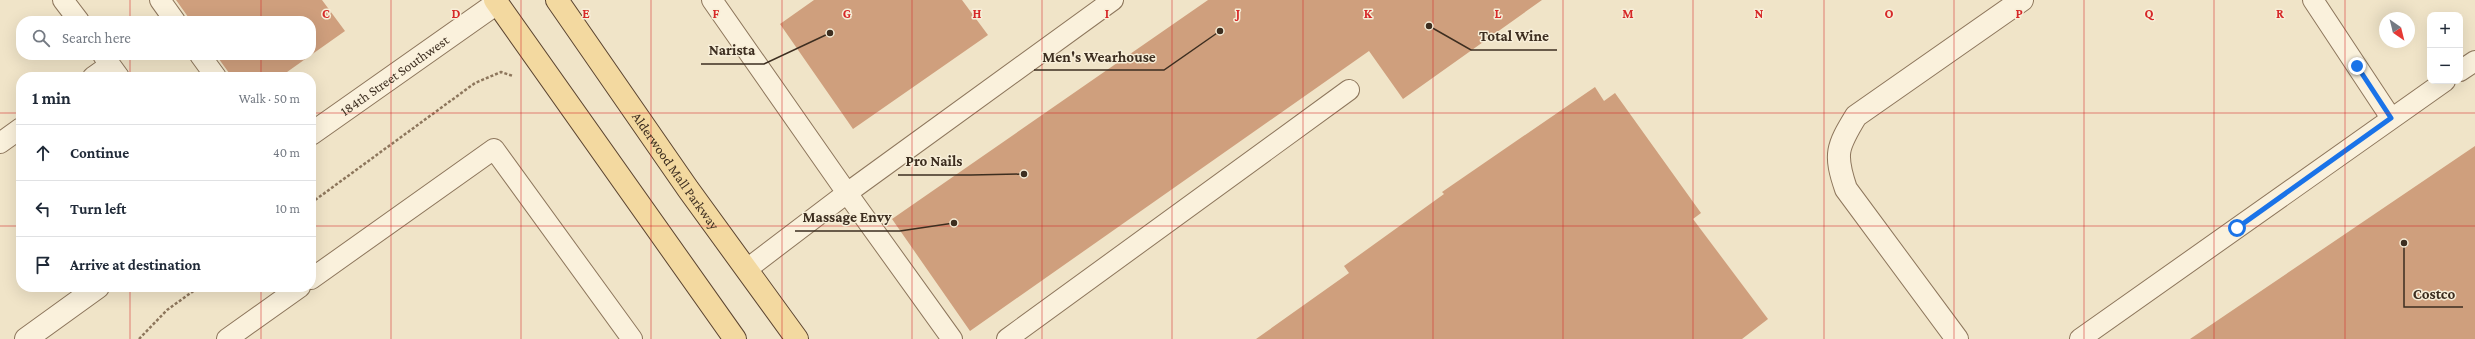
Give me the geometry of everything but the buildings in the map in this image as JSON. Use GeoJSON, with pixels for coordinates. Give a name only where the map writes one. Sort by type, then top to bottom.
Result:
{"type":"FeatureCollection","features":[{"type":"Feature","properties":{"kind":"main road","name":"Alderwood Mall Parkway"},"geometry":{"type":"LineString","coordinates":[[557,0],[688,189],[797,339]]}},
{"type":"Feature","properties":{"kind":"main road"},"geometry":{"type":"LineString","coordinates":[[496,1],[735,339]]}},
{"type":"Feature","properties":{"kind":"street"},"geometry":{"type":"LineString","coordinates":[[1957,339],[1846,189],[1838,165],[1841,141],[1856,116],[2022,0]]}},
{"type":"Feature","properties":{"kind":"street","name":"184th Street Southwest"},"geometry":{"type":"LineString","coordinates":[[316,130],[496,1]]}},
{"type":"Feature","properties":{"kind":"street"},"geometry":{"type":"LineString","coordinates":[[26,339],[91,292]]}},
{"type":"Feature","properties":{"kind":"lane"},"geometry":{"type":"LineString","coordinates":[[63,0],[75,16]]}},
{"type":"Feature","properties":{"kind":"lane"},"geometry":{"type":"LineString","coordinates":[[160,0],[171,16]]}},
{"type":"Feature","properties":{"kind":"lane"},"geometry":{"type":"LineString","coordinates":[[712,0],[847,193],[952,339]]}},
{"type":"Feature","properties":{"kind":"lane"},"geometry":{"type":"LineString","coordinates":[[747,269],[847,193],[1113,0]]}},
{"type":"Feature","properties":{"kind":"lane"},"geometry":{"type":"LineString","coordinates":[[2313,0],[2391,118]]}},
{"type":"Feature","properties":{"kind":"lane"},"geometry":{"type":"LineString","coordinates":[[204,60],[212,72]]}},
{"type":"Feature","properties":{"kind":"lane"},"geometry":{"type":"LineString","coordinates":[[2463,69],[2475,61]]}},
{"type":"Feature","properties":{"kind":"lane"},"geometry":{"type":"LineString","coordinates":[[101,72],[111,66]]}},
{"type":"Feature","properties":{"kind":"lane"},"geometry":{"type":"LineString","coordinates":[[2080,339],[2441,84]]}},
{"type":"Feature","properties":{"kind":"lane"},"geometry":{"type":"LineString","coordinates":[[1008,339],[1350,90]]}},
{"type":"Feature","properties":{"kind":"lane"},"geometry":{"type":"LineString","coordinates":[[0,143],[16,132]]}},
{"type":"Feature","properties":{"kind":"lane"},"geometry":{"type":"LineString","coordinates":[[316,275],[494,149],[632,339]]}},
{"type":"Feature","properties":{"kind":"lane"},"geometry":{"type":"LineString","coordinates":[[227,339],[293,292]]}},
{"type":"Feature","properties":{"kind":"path"},"geometry":{"type":"LineString","coordinates":[[316,199],[475,83],[500,72],[513,76]]}},
{"type":"Feature","properties":{"kind":"path"},"geometry":{"type":"LineString","coordinates":[[139,339],[167,310],[192,292]]}},
{"type":"Feature","properties":{"kind":"place","name":"Total Wine"},"geometry":{"type":"Point","coordinates":[1429,26]}},
{"type":"Feature","properties":{"kind":"place","name":"Men's Wearhouse"},"geometry":{"type":"Point","coordinates":[1220,31]}},
{"type":"Feature","properties":{"kind":"place","name":"Narista"},"geometry":{"type":"Point","coordinates":[830,33]}},
{"type":"Feature","properties":{"kind":"place","name":"Pro Nails"},"geometry":{"type":"Point","coordinates":[1024,174]}},
{"type":"Feature","properties":{"kind":"place","name":"Massage Envy"},"geometry":{"type":"Point","coordinates":[954,223]}},
{"type":"Feature","properties":{"kind":"place","name":"Costco"},"geometry":{"type":"Point","coordinates":[2404,243]}},
{"type":"Feature","properties":{"kind":"route"},"geometry":{"type":"LineString","coordinates":[[2237,228],[2391,118],[2357,66]]}}]}
